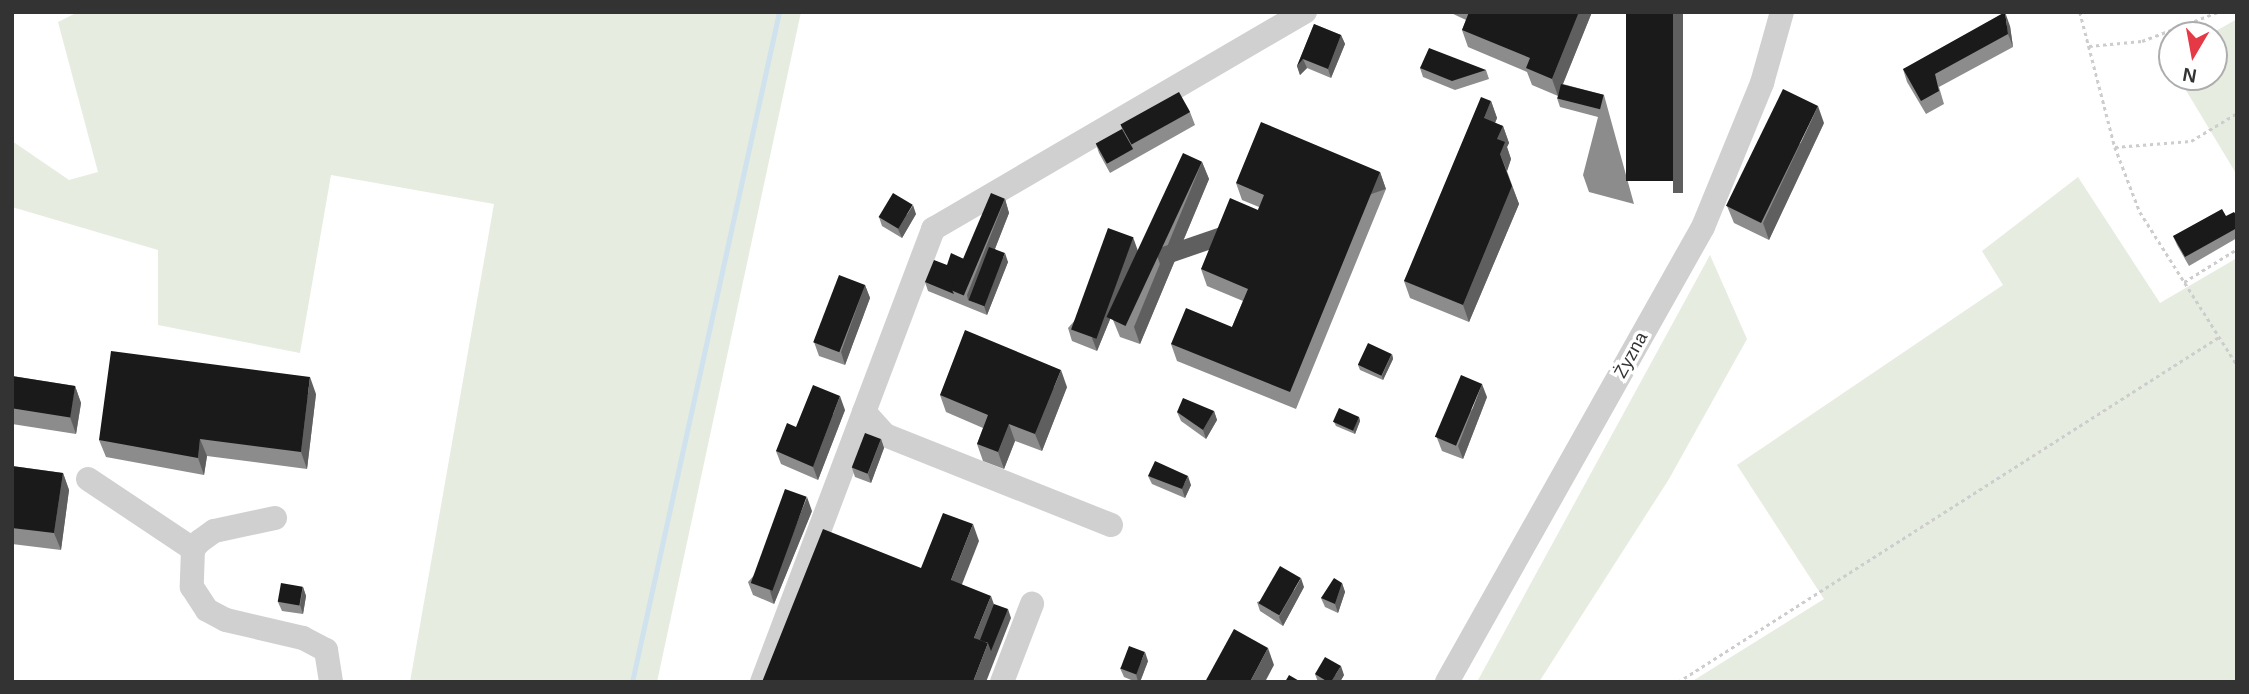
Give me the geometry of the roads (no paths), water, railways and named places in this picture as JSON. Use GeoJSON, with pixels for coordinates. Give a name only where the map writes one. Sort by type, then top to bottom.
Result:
{"type":"FeatureCollection","features":[{"type":"Feature","properties":{"kind":"street"},"geometry":{"type":"LineString","coordinates":[[762,682],[933,229],[1305,12]]}},
{"type":"Feature","properties":{"kind":"street","name":"Żyzna"},"geometry":{"type":"LineString","coordinates":[[1447,682],[1703,228],[1762,83],[1782,12]]}},
{"type":"Feature","properties":{"kind":"street"},"geometry":{"type":"LineString","coordinates":[[864,412],[885,435],[1111,525]]}},
{"type":"Feature","properties":{"kind":"street"},"geometry":{"type":"LineString","coordinates":[[88,480],[193,549]]}},
{"type":"Feature","properties":{"kind":"street"},"geometry":{"type":"LineString","coordinates":[[275,518],[214,531],[193,549],[192,587],[207,610],[326,650],[331,682]]}},
{"type":"Feature","properties":{"kind":"street"},"geometry":{"type":"LineString","coordinates":[[1002,682],[1032,604]]}},
{"type":"Feature","properties":{"kind":"waterway"},"geometry":{"type":"LineString","coordinates":[[632,682],[779,12]]}}]}
